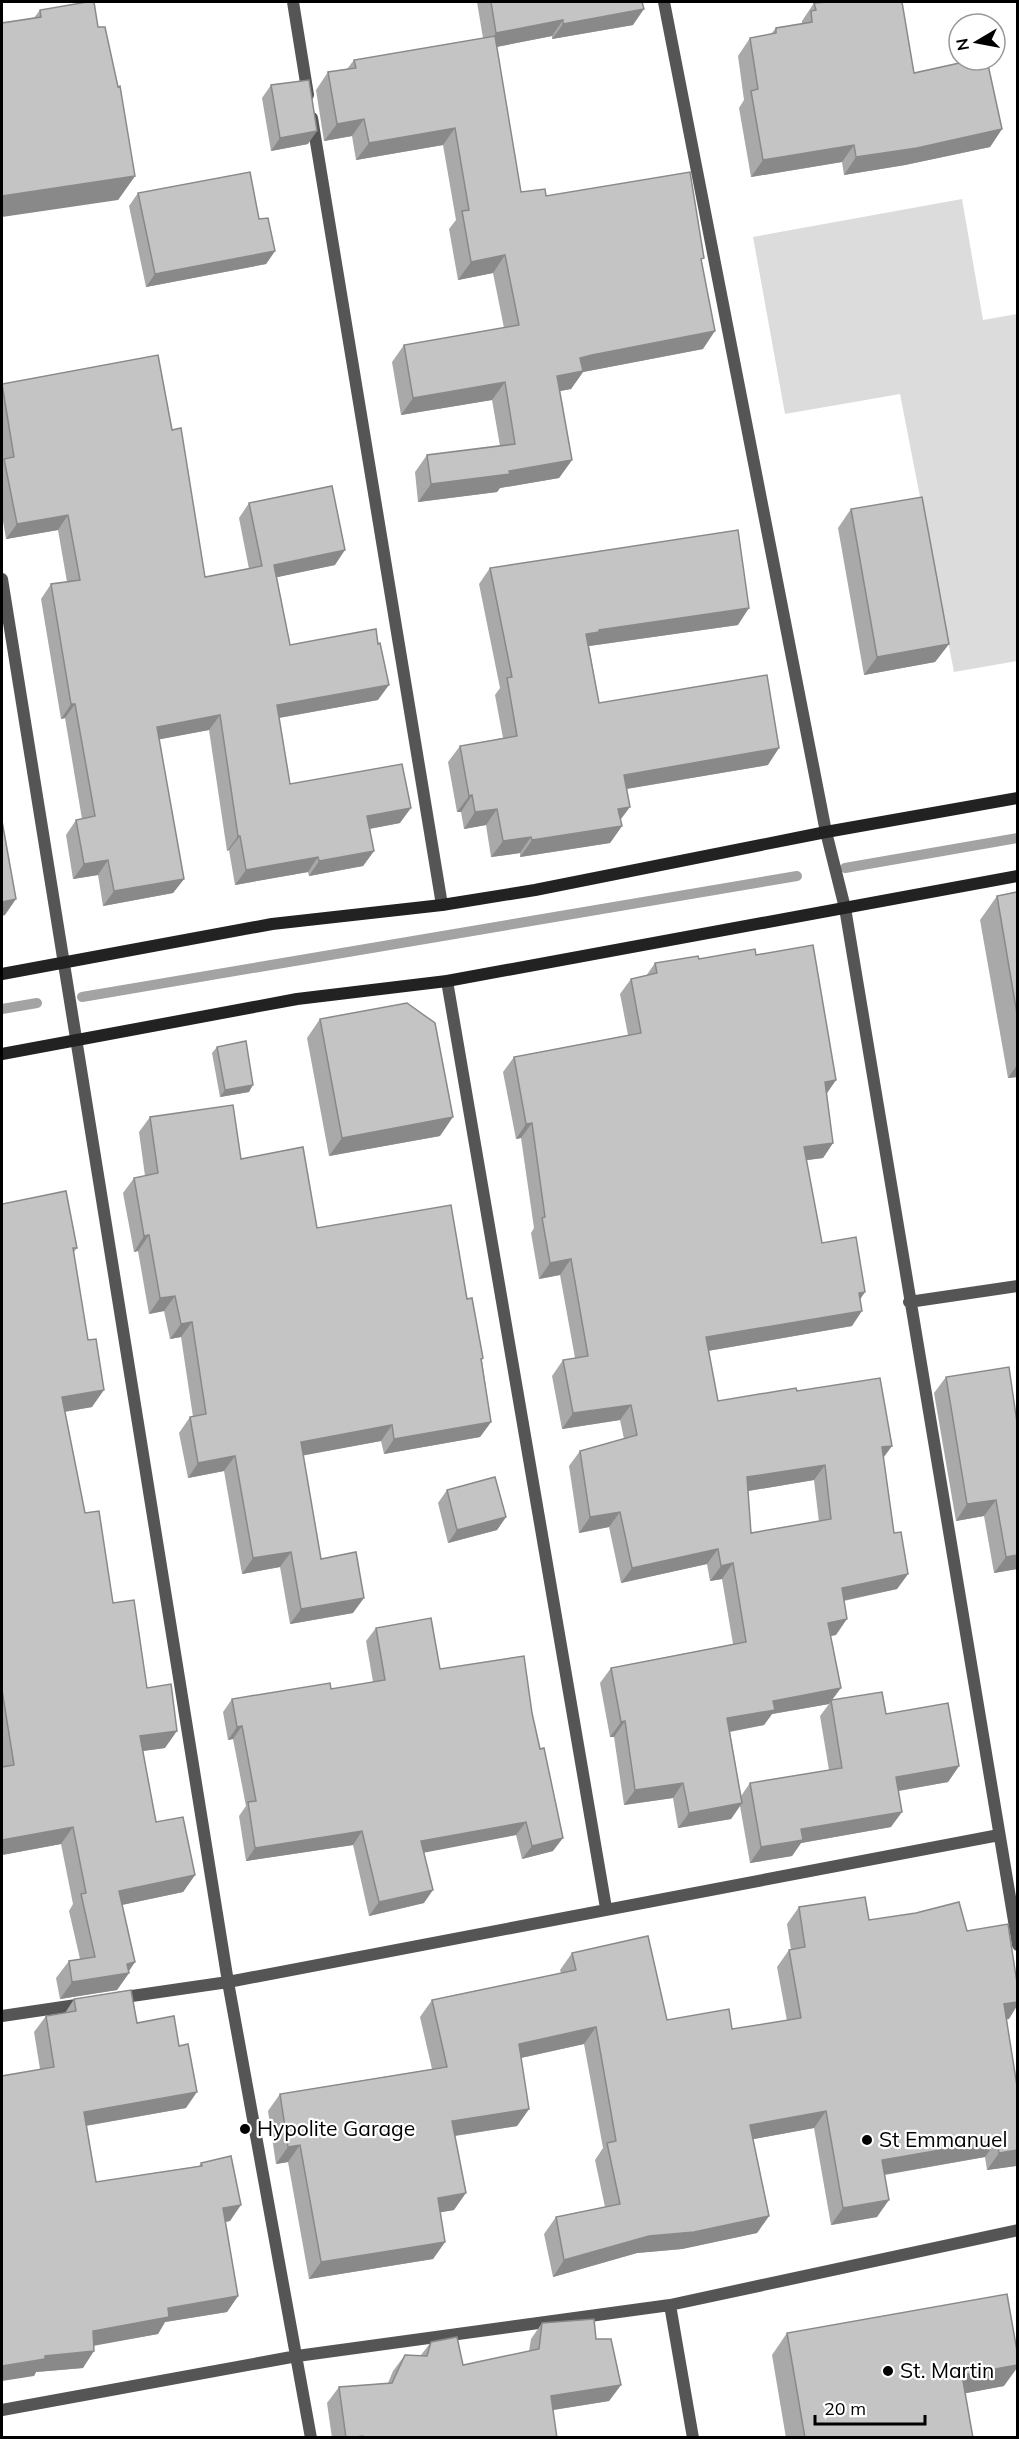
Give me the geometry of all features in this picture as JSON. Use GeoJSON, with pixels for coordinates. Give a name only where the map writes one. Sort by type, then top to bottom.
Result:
{"type":"FeatureCollection","features":[{"type":"Feature","properties":{"kind":"street"},"geometry":{"type":"LineString","coordinates":[[293,2],[442,905]]}},
{"type":"Feature","properties":{"kind":"street"},"geometry":{"type":"LineString","coordinates":[[664,2],[826,832],[845,908],[1017,1945]]}},
{"type":"Feature","properties":{"kind":"street"},"geometry":{"type":"LineString","coordinates":[[2,579],[228,1982],[311,2438]]}},
{"type":"Feature","properties":{"kind":"street"},"geometry":{"type":"LineString","coordinates":[[2,974],[272,924],[442,905],[535,890],[826,832],[1017,798]]}},
{"type":"Feature","properties":{"kind":"street"},"geometry":{"type":"LineString","coordinates":[[2,1054],[297,999],[447,981],[1017,876]]}},
{"type":"Feature","properties":{"kind":"street"},"geometry":{"type":"LineString","coordinates":[[447,981],[606,1908]]}},
{"type":"Feature","properties":{"kind":"street"},"geometry":{"type":"LineString","coordinates":[[909,1302],[1017,1286]]}},
{"type":"Feature","properties":{"kind":"street"},"geometry":{"type":"LineString","coordinates":[[2,2016],[228,1982],[606,1908],[999,1835]]}},
{"type":"Feature","properties":{"kind":"street"},"geometry":{"type":"LineString","coordinates":[[2,2410],[297,2356],[670,2305],[1017,2230]]}},
{"type":"Feature","properties":{"kind":"street"},"geometry":{"type":"LineString","coordinates":[[670,2305],[693,2438]]}},
{"type":"Feature","properties":{"kind":"shaded area"},"geometry":{"type":"Polygon","coordinates":[[[962,199],[983,320],[1017,314],[1017,661],[954,672],[900,394],[785,414],[753,237],[962,199]]]}},
{"type":"Feature","properties":{"kind":"building"},"geometry":{"type":"Polygon","coordinates":[[[94,2],[98,27],[105,27],[118,87],[120,86],[135,176],[2,196],[2,23],[41,17],[40,10],[94,2]]]}},
{"type":"Feature","properties":{"kind":"building"},"geometry":{"type":"Polygon","coordinates":[[[491,2],[642,2],[644,9],[563,24],[563,20],[496,33],[491,2]]]}},
{"type":"Feature","properties":{"kind":"building"},"geometry":{"type":"Polygon","coordinates":[[[902,2],[914,73],[947,66],[947,72],[990,72],[1002,129],[917,148],[856,157],[854,145],[763,160],[751,91],[758,89],[750,38],[776,33],[776,28],[812,22],[811,11],[816,10],[814,3],[902,2]]]}},
{"type":"Feature","properties":{"kind":"building"},"geometry":{"type":"Polygon","coordinates":[[[495,36],[521,192],[545,189],[546,196],[690,172],[704,258],[701,259],[715,331],[580,358],[583,371],[557,376],[572,460],[509,471],[510,474],[431,484],[427,455],[515,444],[505,382],[413,398],[404,345],[519,325],[505,255],[471,262],[462,211],[469,210],[455,128],[369,143],[364,119],[337,124],[328,72],[356,68],[354,60],[495,36]]]}},
{"type":"Feature","properties":{"kind":"building"},"geometry":{"type":"Polygon","coordinates":[[[309,80],[317,131],[280,138],[271,85],[309,80]]]}},
{"type":"Feature","properties":{"kind":"building"},"geometry":{"type":"Polygon","coordinates":[[[250,172],[259,219],[268,218],[275,251],[155,274],[138,193],[250,172]]]}},
{"type":"Feature","properties":{"kind":"building"},"geometry":{"type":"Polygon","coordinates":[[[158,355],[172,430],[181,428],[205,577],[262,566],[249,503],[332,486],[345,550],[274,565],[290,645],[376,629],[389,685],[277,705],[290,784],[402,764],[411,808],[367,816],[374,851],[319,861],[318,857],[246,870],[240,836],[238,836],[220,715],[157,727],[184,879],[114,891],[108,860],[84,864],[76,820],[95,816],[75,704],[71,704],[51,584],[80,580],[68,515],[17,524],[4,459],[14,457],[2,384],[158,355]]]}},
{"type":"Feature","properties":{"kind":"building"},"geometry":{"type":"Polygon","coordinates":[[[922,497],[949,644],[877,657],[851,509],[922,497]]]}},
{"type":"Feature","properties":{"kind":"building"},"geometry":{"type":"Polygon","coordinates":[[[738,530],[749,608],[599,630],[599,632],[586,634],[599,703],[767,675],[779,748],[624,775],[630,807],[618,809],[622,826],[532,840],[531,837],[503,841],[497,809],[475,812],[472,795],[469,796],[460,746],[517,736],[507,678],[512,677],[490,568],[738,530]]]}},
{"type":"Feature","properties":{"kind":"building"},"geometry":{"type":"Polygon","coordinates":[[[2,821],[16,899],[2,902],[2,821]]]}},
{"type":"Feature","properties":{"kind":"building"},"geometry":{"type":"Polygon","coordinates":[[[1017,892],[1017,1014],[997,896],[1017,892]]]}},
{"type":"Feature","properties":{"kind":"building"},"geometry":{"type":"Polygon","coordinates":[[[813,945],[836,1080],[825,1082],[833,1143],[804,1147],[822,1243],[856,1237],[865,1292],[859,1293],[862,1311],[706,1337],[718,1401],[796,1388],[797,1391],[880,1378],[892,1446],[882,1447],[894,1533],[901,1532],[908,1574],[842,1588],[847,1619],[828,1623],[841,1688],[773,1701],[775,1710],[727,1718],[742,1803],[689,1813],[683,1783],[635,1790],[625,1721],[621,1722],[611,1668],[746,1642],[733,1563],[721,1566],[718,1549],[632,1568],[620,1512],[590,1517],[580,1451],[637,1435],[631,1405],[573,1413],[563,1360],[588,1356],[571,1259],[550,1263],[542,1218],[545,1217],[532,1123],[526,1124],[514,1057],[641,1033],[631,979],[657,973],[655,963],[698,956],[699,959],[755,949],[756,955],[813,945]],[[825,1465],[747,1477],[751,1533],[831,1519],[825,1465]]]}},
{"type":"Feature","properties":{"kind":"building"},"geometry":{"type":"Polygon","coordinates":[[[407,1003],[435,1023],[453,1117],[342,1138],[320,1019],[407,1003]]]}},
{"type":"Feature","properties":{"kind":"building"},"geometry":{"type":"Polygon","coordinates":[[[246,1041],[253,1085],[225,1090],[217,1047],[246,1041]]]}},
{"type":"Feature","properties":{"kind":"building"},"geometry":{"type":"Polygon","coordinates":[[[233,1105],[241,1159],[303,1147],[317,1228],[451,1205],[467,1299],[472,1298],[491,1422],[394,1439],[392,1425],[301,1442],[321,1559],[356,1552],[364,1598],[301,1609],[291,1552],[253,1558],[235,1456],[198,1463],[190,1417],[206,1414],[192,1322],[181,1324],[175,1296],[160,1298],[149,1235],[144,1236],[134,1178],[158,1173],[150,1117],[233,1105]]]}},
{"type":"Feature","properties":{"kind":"building"},"geometry":{"type":"Polygon","coordinates":[[[66,1191],[77,1248],[73,1248],[88,1340],[96,1339],[104,1390],[62,1397],[85,1513],[99,1511],[113,1603],[134,1600],[147,1688],[171,1684],[177,1731],[140,1736],[156,1822],[183,1817],[195,1875],[119,1891],[135,1962],[127,1964],[129,1973],[72,1982],[69,1961],[95,1957],[81,1894],[86,1893],[73,1827],[2,1840],[2,1767],[14,1765],[2,1690],[2,1204],[66,1191]]]}},
{"type":"Feature","properties":{"kind":"building"},"geometry":{"type":"Polygon","coordinates":[[[1009,1367],[1017,1423],[1017,1555],[1006,1557],[996,1500],[967,1504],[946,1377],[1009,1367]]]}},
{"type":"Feature","properties":{"kind":"building"},"geometry":{"type":"Polygon","coordinates":[[[495,1477],[506,1517],[457,1530],[447,1490],[495,1477]]]}},
{"type":"Feature","properties":{"kind":"building"},"geometry":{"type":"Polygon","coordinates":[[[431,1618],[440,1669],[524,1656],[532,1713],[540,1749],[544,1748],[563,1838],[532,1846],[526,1822],[421,1841],[433,1890],[379,1902],[362,1831],[255,1848],[248,1802],[256,1801],[242,1726],[237,1727],[232,1699],[330,1683],[331,1689],[385,1680],[376,1628],[431,1618]]]}},
{"type":"Feature","properties":{"kind":"building"},"geometry":{"type":"Polygon","coordinates":[[[882,1692],[886,1714],[948,1703],[959,1766],[896,1777],[902,1812],[801,1829],[803,1840],[761,1847],[750,1783],[842,1768],[831,1700],[882,1692]]]}},
{"type":"Feature","properties":{"kind":"building"},"geometry":{"type":"Polygon","coordinates":[[[865,1897],[869,1920],[916,1913],[959,1902],[967,1931],[1008,1924],[1017,1983],[1017,2002],[1004,2004],[1017,2086],[1017,2150],[999,2153],[997,2140],[882,2160],[889,2200],[843,2208],[826,2111],[750,2125],[769,2216],[694,2232],[649,2236],[564,2260],[556,2217],[620,2204],[607,2143],[616,2141],[596,2027],[519,2044],[529,2109],[452,2121],[466,2193],[438,2198],[445,2242],[321,2262],[300,2145],[288,2147],[280,2094],[447,2067],[432,2000],[576,1970],[572,1953],[648,1936],[667,2020],[729,2009],[732,2029],[801,2018],[789,1950],[805,1947],[799,1907],[865,1897]]]}},
{"type":"Feature","properties":{"kind":"building"},"geometry":{"type":"Polygon","coordinates":[[[131,1990],[137,2023],[174,2016],[179,2046],[188,2044],[197,2092],[84,2112],[96,2182],[202,2166],[201,2163],[231,2156],[241,2205],[223,2208],[238,2296],[168,2308],[169,2317],[93,2331],[94,2351],[45,2356],[45,2359],[2,2366],[2,2076],[54,2067],[46,2016],[76,2011],[74,1999],[131,1990]]]}},
{"type":"Feature","properties":{"kind":"building","name":"St. Martin"},"geometry":{"type":"Polygon","coordinates":[[[1007,2294],[1017,2351],[1017,2365],[962,2375],[973,2438],[805,2438],[787,2333],[1007,2294]]]}},
{"type":"Feature","properties":{"kind":"building"},"geometry":{"type":"Polygon","coordinates":[[[594,2319],[596,2339],[611,2339],[621,2385],[551,2396],[557,2438],[363,2438],[363,2436],[346,2438],[339,2387],[392,2383],[405,2355],[427,2356],[431,2342],[457,2337],[463,2365],[539,2349],[542,2323],[594,2319]]]}},
{"type":"Feature","properties":{"kind":"waterway"},"geometry":{"type":"LineString","coordinates":[[845,868],[1018,838]]}},
{"type":"Feature","properties":{"kind":"waterway"},"geometry":{"type":"LineString","coordinates":[[82,997],[797,876]]}},
{"type":"Feature","properties":{"kind":"waterway"},"geometry":{"type":"LineString","coordinates":[[2,1009],[37,1003]]}},
{"type":"Feature","properties":{"kind":"place","name":"Hypolite Garage"},"geometry":{"type":"Point","coordinates":[245,2129]}},
{"type":"Feature","properties":{"kind":"place","name":"St Emmanuel"},"geometry":{"type":"Point","coordinates":[867,2140]}},
{"type":"Feature","properties":{"kind":"place","name":"St. Martin"},"geometry":{"type":"Point","coordinates":[888,2371]}}]}
